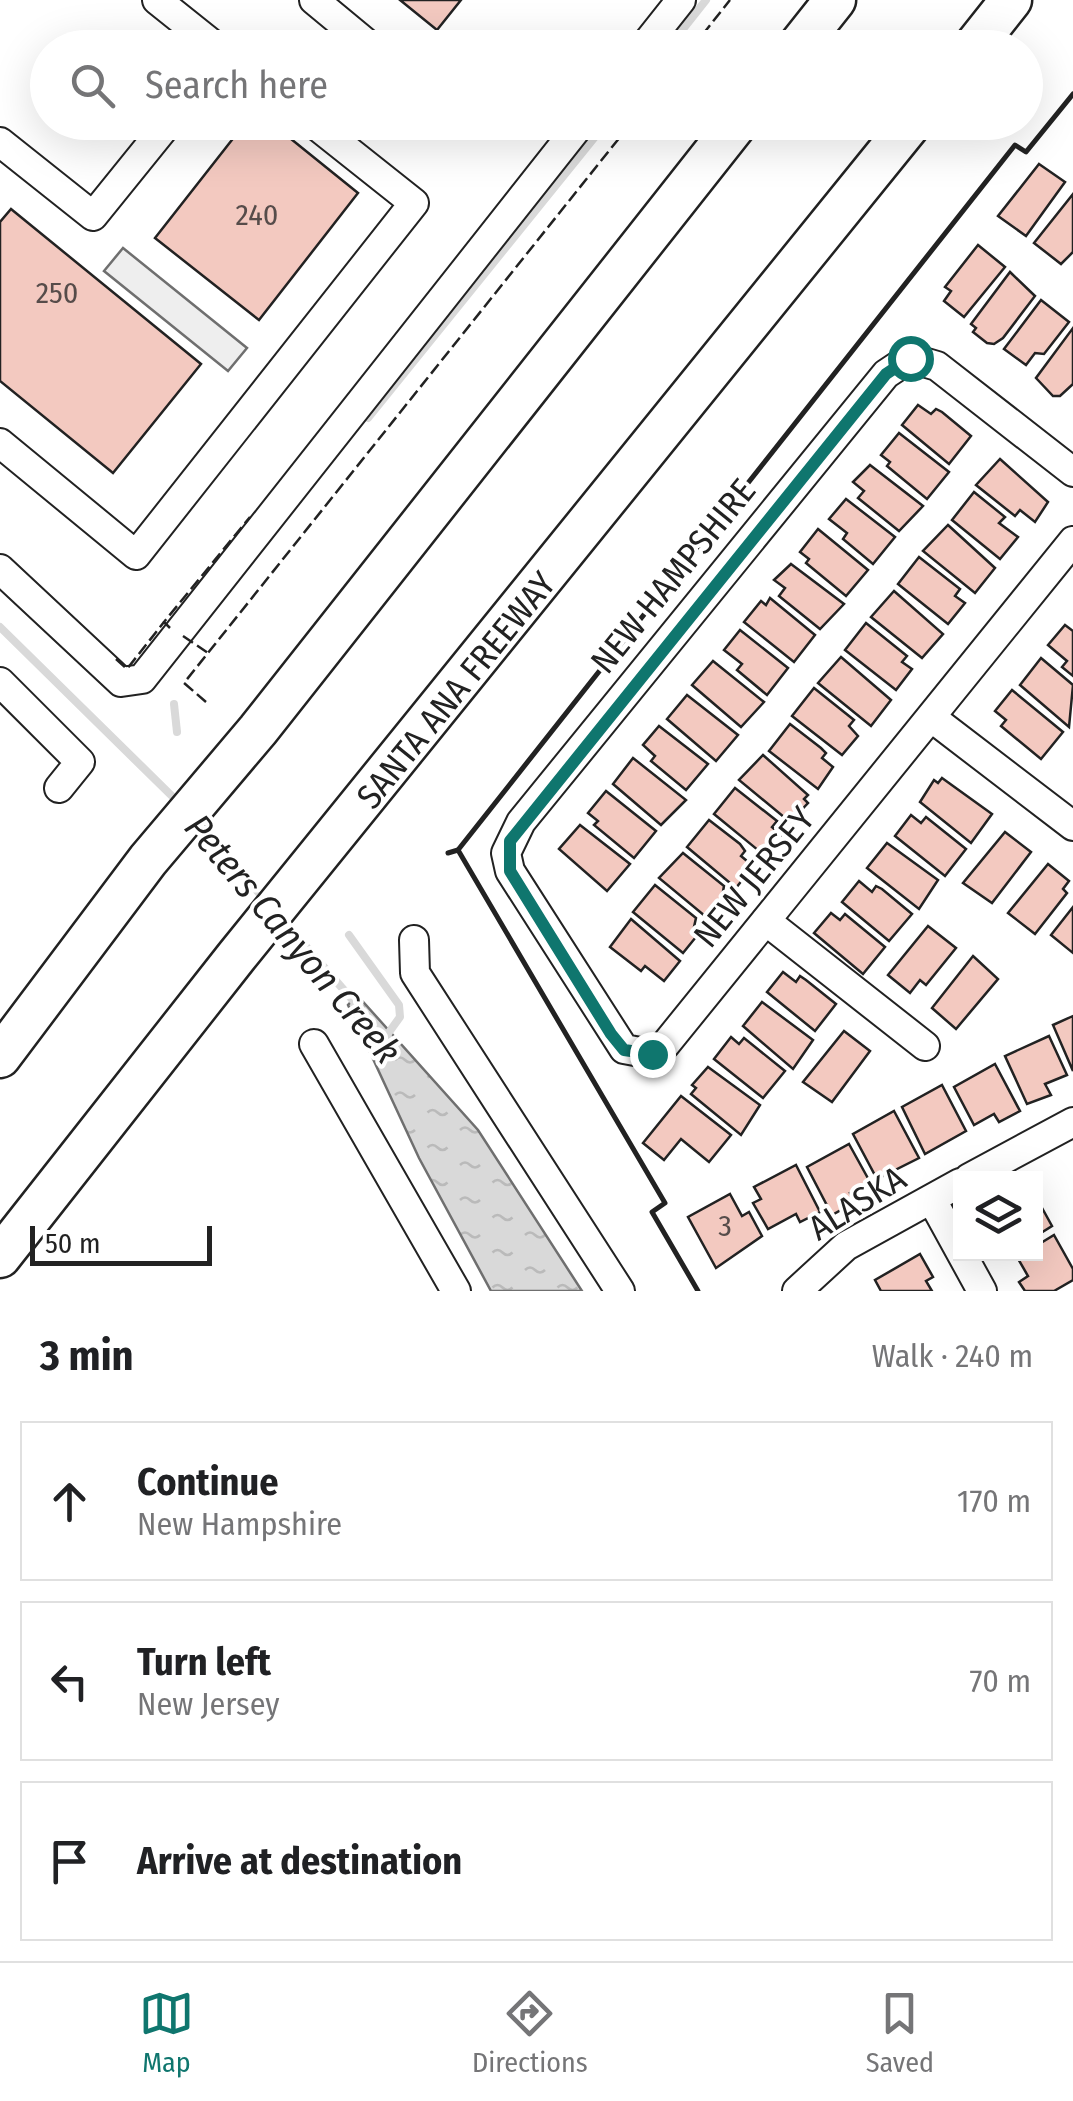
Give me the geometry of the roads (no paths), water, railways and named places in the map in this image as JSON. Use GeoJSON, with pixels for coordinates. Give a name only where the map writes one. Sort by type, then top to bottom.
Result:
{"type":"FeatureCollection","features":[{"type":"Feature","properties":{"kind":"highway"},"geometry":{"type":"LineString","coordinates":[[811,30],[834,0]]}},
{"type":"Feature","properties":{"kind":"highway"},"geometry":{"type":"LineString","coordinates":[[987,30],[1011,0]]}},
{"type":"Feature","properties":{"kind":"highway"},"geometry":{"type":"LineString","coordinates":[[0,1016],[148,860],[258,730],[724,140]]}},
{"type":"Feature","properties":{"kind":"highway","name":"SANTA ANA FREEWAY"},"geometry":{"type":"LineString","coordinates":[[0,1257],[236,957],[898,140]]}},
{"type":"Feature","properties":{"kind":"highway"},"geometry":{"type":"LineString","coordinates":[[0,1057],[148,860]]}},
{"type":"Feature","properties":{"kind":"street"},"geometry":{"type":"LineString","coordinates":[[157,0],[194,30]]}},
{"type":"Feature","properties":{"kind":"street"},"geometry":{"type":"LineString","coordinates":[[314,0],[350,30]]}},
{"type":"Feature","properties":{"kind":"street"},"geometry":{"type":"LineString","coordinates":[[657,30],[681,0]]}},
{"type":"Feature","properties":{"kind":"street"},"geometry":{"type":"LineString","coordinates":[[0,142],[92,216],[154,140]]}},
{"type":"Feature","properties":{"kind":"street"},"geometry":{"type":"LineString","coordinates":[[0,444],[136,555],[414,203],[335,140]]}},
{"type":"Feature","properties":{"kind":"street"},"geometry":{"type":"LineString","coordinates":[[0,569],[121,682],[142,679],[568,140]]}},
{"type":"Feature","properties":{"kind":"street","name":"NEW HAMPSHIRE"},"geometry":{"type":"LineString","coordinates":[[506,853],[521,822],[886,374],[910,358],[937,366],[1073,472]]}},
{"type":"Feature","properties":{"kind":"street","name":"NEW JERSEY"},"geometry":{"type":"LineString","coordinates":[[506,853],[510,871],[624,1050],[642,1054],[665,1045],[1073,541]]}},
{"type":"Feature","properties":{"kind":"street"},"geometry":{"type":"LineString","coordinates":[[0,682],[80,762],[59,788]]}},
{"type":"Feature","properties":{"kind":"street"},"geometry":{"type":"LineString","coordinates":[[932,718],[1073,826]]}},
{"type":"Feature","properties":{"kind":"street"},"geometry":{"type":"LineString","coordinates":[[766,921],[925,1046]]}},
{"type":"Feature","properties":{"kind":"street"},"geometry":{"type":"LineString","coordinates":[[414,940],[415,973],[620,1291]]}},
{"type":"Feature","properties":{"kind":"street"},"geometry":{"type":"LineString","coordinates":[[314,1044],[350,1099],[456,1291]]}},
{"type":"Feature","properties":{"kind":"street"},"geometry":{"type":"LineString","coordinates":[[982,1171],[1073,1122]]}},
{"type":"Feature","properties":{"kind":"street","name":"ALASKA"},"geometry":{"type":"LineString","coordinates":[[797,1291],[846,1246],[953,1187]]}},
{"type":"Feature","properties":{"kind":"street"},"geometry":{"type":"LineString","coordinates":[[932,1200],[982,1291]]}},
{"type":"Feature","properties":{"kind":"water"},"geometry":{"type":"Polygon","coordinates":[[[357,995],[478,1130],[582,1291],[491,1291],[419,1158],[348,1005],[357,995]]]}},
{"type":"Feature","properties":{"kind":"waterway"},"geometry":{"type":"LineString","coordinates":[[682,30],[706,0]]}},
{"type":"Feature","properties":{"kind":"waterway"},"geometry":{"type":"LineString","coordinates":[[368,418],[592,140]]}},
{"type":"Feature","properties":{"kind":"waterway","name":"Peters Canyon Creek"},"geometry":{"type":"LineString","coordinates":[[0,627],[179,803]]}},
{"type":"Feature","properties":{"kind":"waterway"},"geometry":{"type":"LineString","coordinates":[[174,704],[177,732]]}},
{"type":"Feature","properties":{"kind":"waterway","name":"Peters Canyon Creek"},"geometry":{"type":"LineString","coordinates":[[195,821],[265,900]]}},
{"type":"Feature","properties":{"kind":"waterway","name":"Peters Canyon Creek"},"geometry":{"type":"LineString","coordinates":[[281,918],[357,1005]]}},
{"type":"Feature","properties":{"kind":"waterway"},"geometry":{"type":"LineString","coordinates":[[349,935],[399,1005],[400,1017],[387,1035]]}}]}
